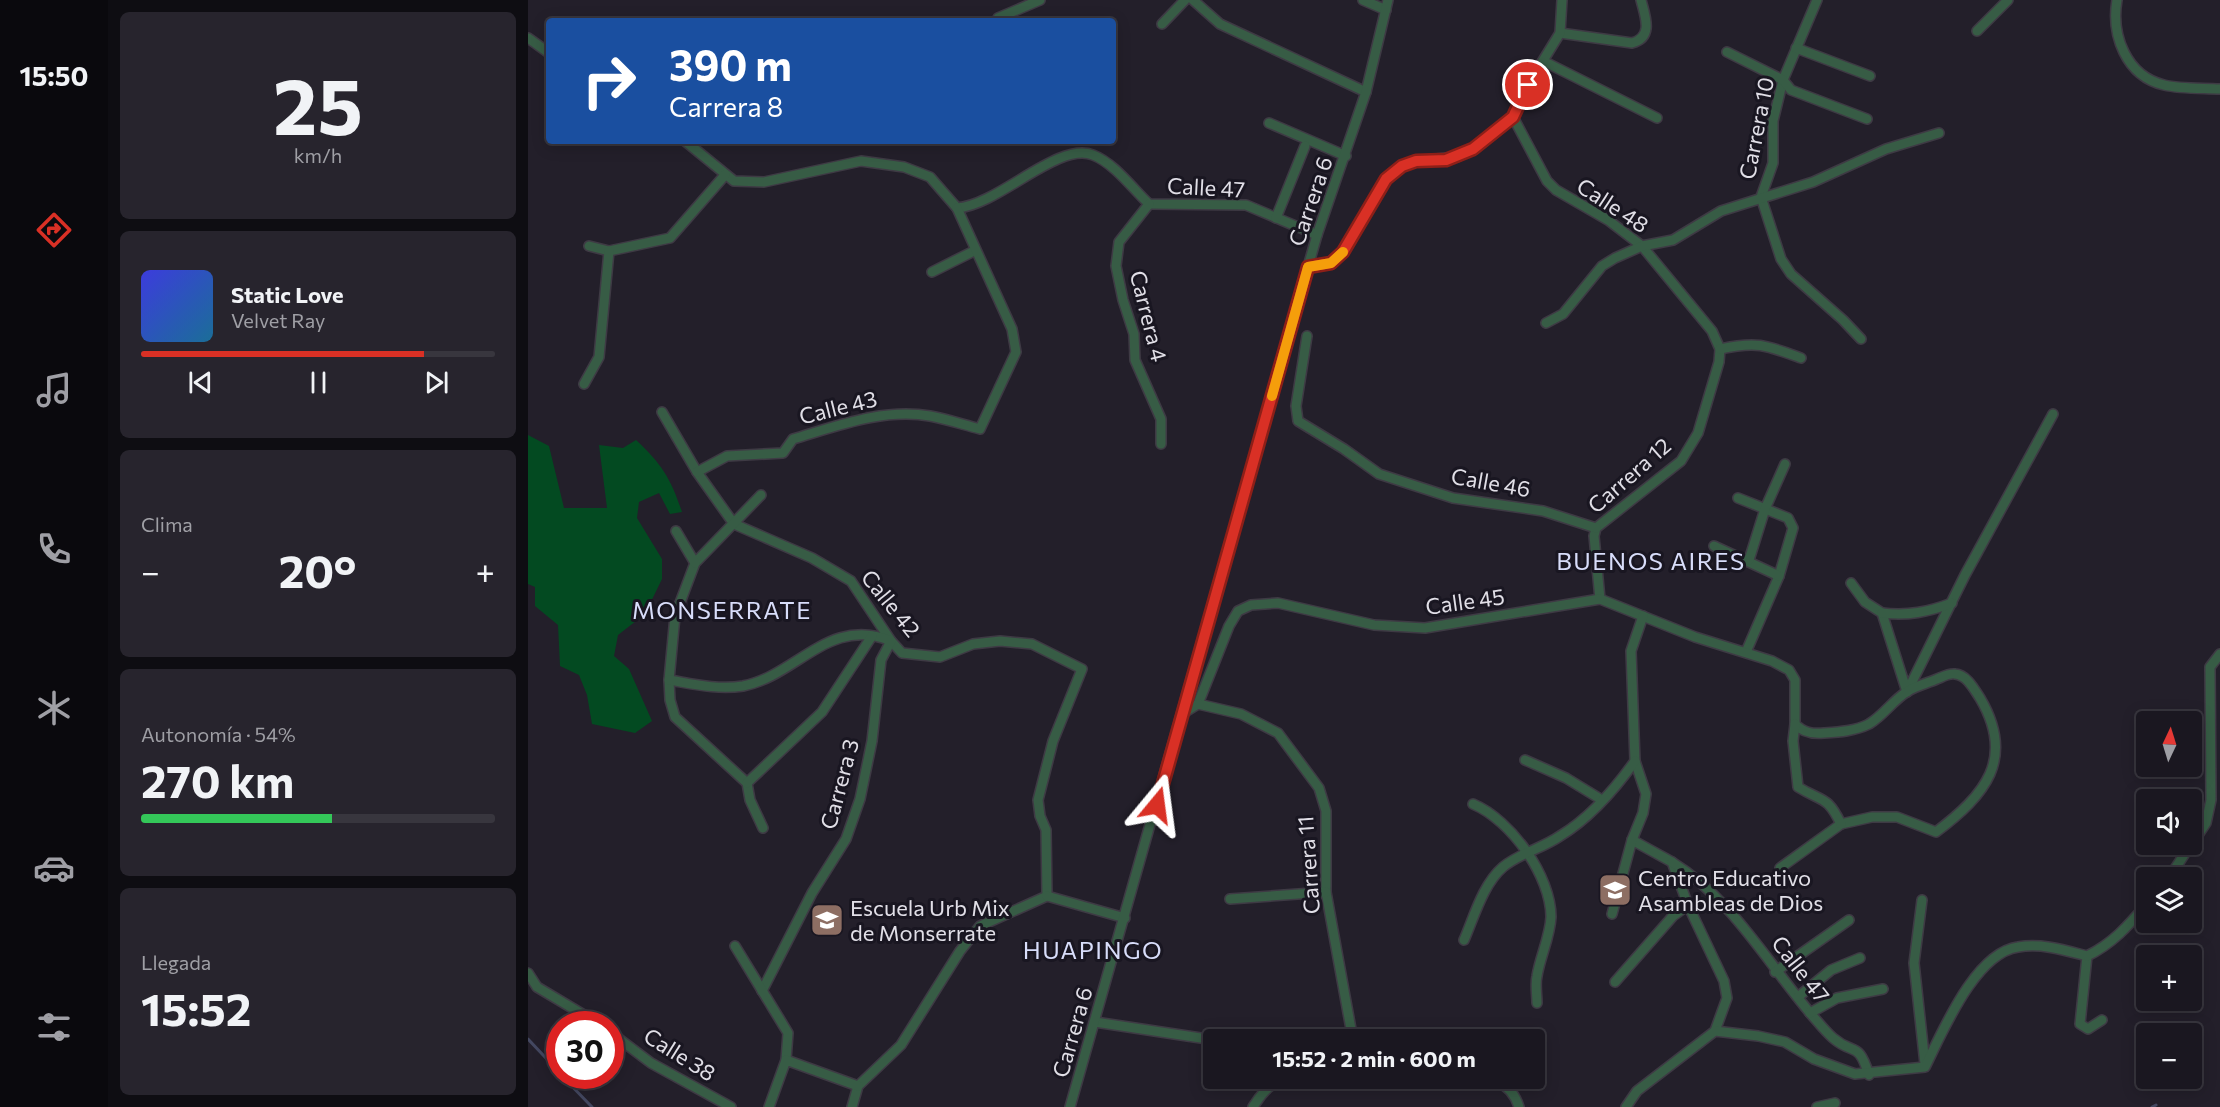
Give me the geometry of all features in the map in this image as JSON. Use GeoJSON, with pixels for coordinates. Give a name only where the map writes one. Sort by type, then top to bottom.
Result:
{"type":"FeatureCollection","features":[{"type":"Feature","properties":{"kind":"street"},"geometry":{"type":"LineString","coordinates":[[998,18],[1040,0]]}},
{"type":"Feature","properties":{"kind":"street"},"geometry":{"type":"LineString","coordinates":[[1162,24],[1185,0]]}},
{"type":"Feature","properties":{"kind":"street"},"geometry":{"type":"LineString","coordinates":[[1193,0],[1221,24],[1366,92]]}},
{"type":"Feature","properties":{"kind":"street"},"geometry":{"type":"LineString","coordinates":[[1364,0],[1386,10]]}},
{"type":"Feature","properties":{"kind":"street","name":"Carrera 6"},"geometry":{"type":"LineString","coordinates":[[1070,1107],[1317,235],[1346,156],[1366,92],[1388,0]]}},
{"type":"Feature","properties":{"kind":"street"},"geometry":{"type":"LineString","coordinates":[[1308,267],[1331,263],[1343,252],[1386,179],[1402,166],[1416,161],[1457,157],[1473,149],[1513,117],[1560,33],[1562,0]]}},
{"type":"Feature","properties":{"kind":"street"},"geometry":{"type":"LineString","coordinates":[[1560,33],[1632,43],[1640,41],[1644,37],[1647,20],[1641,0]]}},
{"type":"Feature","properties":{"kind":"street","name":"Carrera 10"},"geometry":{"type":"LineString","coordinates":[[1761,197],[1773,163],[1773,121],[1783,80],[1817,0]]}},
{"type":"Feature","properties":{"kind":"street"},"geometry":{"type":"LineString","coordinates":[[1977,31],[2008,0]]}},
{"type":"Feature","properties":{"kind":"street"},"geometry":{"type":"LineString","coordinates":[[2117,0],[2115,14],[2122,51],[2150,80],[2166,86],[2220,89]]}},
{"type":"Feature","properties":{"kind":"street"},"geometry":{"type":"LineString","coordinates":[[528,38],[546,51]]}},
{"type":"Feature","properties":{"kind":"street"},"geometry":{"type":"LineString","coordinates":[[1796,48],[1870,76]]}},
{"type":"Feature","properties":{"kind":"street"},"geometry":{"type":"LineString","coordinates":[[1727,52],[1783,80],[1791,90],[1867,119]]}},
{"type":"Feature","properties":{"kind":"street"},"geometry":{"type":"LineString","coordinates":[[1543,61],[1657,118]]}},
{"type":"Feature","properties":{"kind":"street","name":"Calle 48"},"geometry":{"type":"LineString","coordinates":[[1513,117],[1547,181],[1556,190],[1608,220],[1642,246],[1712,331],[1720,349]]}},
{"type":"Feature","properties":{"kind":"street"},"geometry":{"type":"LineString","coordinates":[[1269,123],[1346,156]]}},
{"type":"Feature","properties":{"kind":"street","name":"Carrera 10"},"geometry":{"type":"LineString","coordinates":[[1546,323],[1563,314],[1602,266],[1642,246],[1673,240],[1721,211],[1813,182],[1886,149],[1939,133]]}},
{"type":"Feature","properties":{"kind":"street"},"geometry":{"type":"LineString","coordinates":[[689,144],[734,181],[764,182],[861,161],[904,168],[930,177],[957,208],[974,251],[932,272]]}},
{"type":"Feature","properties":{"kind":"street"},"geometry":{"type":"LineString","coordinates":[[1276,218],[1305,146]]}},
{"type":"Feature","properties":{"kind":"street","name":"Calle 47"},"geometry":{"type":"LineString","coordinates":[[957,208],[978,205],[1067,153],[1092,154],[1149,204],[1234,203],[1246,205],[1317,235]]}},
{"type":"Feature","properties":{"kind":"street"},"geometry":{"type":"LineString","coordinates":[[589,246],[609,251],[670,238],[725,175]]}},
{"type":"Feature","properties":{"kind":"street"},"geometry":{"type":"LineString","coordinates":[[1761,197],[1781,259],[1786,267],[1861,339]]}},
{"type":"Feature","properties":{"kind":"street","name":"Carrera 4"},"geometry":{"type":"LineString","coordinates":[[1149,204],[1119,242],[1116,266],[1123,300],[1134,334],[1136,360],[1161,419],[1161,444]]}},
{"type":"Feature","properties":{"kind":"street"},"geometry":{"type":"LineString","coordinates":[[584,384],[598,357],[609,251]]}},
{"type":"Feature","properties":{"kind":"street","name":"Calle 43"},"geometry":{"type":"LineString","coordinates":[[697,472],[727,456],[783,453],[793,439],[874,416],[899,414],[930,416],[980,429],[1016,352],[1012,329],[974,251]]}},
{"type":"Feature","properties":{"kind":"street","name":"Calle 46"},"geometry":{"type":"LineString","coordinates":[[1307,336],[1296,406],[1298,421],[1379,474],[1453,498],[1543,511],[1596,528]]}},
{"type":"Feature","properties":{"kind":"street"},"geometry":{"type":"LineString","coordinates":[[1720,349],[1747,343],[1767,345],[1801,358]]}},
{"type":"Feature","properties":{"kind":"street","name":"Carrera 12"},"geometry":{"type":"LineString","coordinates":[[1600,599],[1594,536],[1596,528],[1681,461],[1698,433],[1719,362],[1720,349]]}},
{"type":"Feature","properties":{"kind":"street"},"geometry":{"type":"LineString","coordinates":[[662,412],[697,472],[734,524]]}},
{"type":"Feature","properties":{"kind":"street"},"geometry":{"type":"LineString","coordinates":[[1907,692],[2053,414]]}},
{"type":"Feature","properties":{"kind":"street"},"geometry":{"type":"LineString","coordinates":[[1749,560],[1765,509],[1785,464]]}},
{"type":"Feature","properties":{"kind":"street"},"geometry":{"type":"LineString","coordinates":[[761,495],[695,563],[675,616],[669,680],[670,700],[675,717],[747,783],[750,800],[763,828]]}},
{"type":"Feature","properties":{"kind":"street"},"geometry":{"type":"LineString","coordinates":[[1738,498],[1788,518],[1793,525],[1779,576],[1746,652]]}},
{"type":"Feature","properties":{"kind":"street","name":"Calle 42"},"geometry":{"type":"LineString","coordinates":[[734,524],[812,558],[851,581],[891,641],[902,653],[940,657],[973,644],[1000,641],[1032,644],[1082,669],[1053,741],[1038,800],[1040,816],[1046,830],[1047,896]]}},
{"type":"Feature","properties":{"kind":"street"},"geometry":{"type":"LineString","coordinates":[[676,531],[695,563]]}},
{"type":"Feature","properties":{"kind":"street"},"geometry":{"type":"LineString","coordinates":[[1714,546],[1749,560],[1779,576]]}},
{"type":"Feature","properties":{"kind":"street"},"geometry":{"type":"LineString","coordinates":[[1851,583],[1865,602],[1882,613],[1903,615],[1927,613],[1952,603]]}},
{"type":"Feature","properties":{"kind":"street"},"geometry":{"type":"LineString","coordinates":[[1600,599],[1695,637],[1746,652],[1789,670],[1796,680],[1793,741],[1798,787],[1824,799],[1833,807],[1841,824]]}},
{"type":"Feature","properties":{"kind":"street","name":"Calle 45"},"geometry":{"type":"LineString","coordinates":[[1198,704],[1229,626],[1238,612],[1251,605],[1278,603],[1374,625],[1425,628],[1600,599]]}},
{"type":"Feature","properties":{"kind":"street"},"geometry":{"type":"LineString","coordinates":[[1882,613],[1907,692]]}},
{"type":"Feature","properties":{"kind":"street"},"geometry":{"type":"LineString","coordinates":[[1612,914],[1632,840],[1643,813],[1646,794],[1635,761],[1631,651],[1643,616]]}},
{"type":"Feature","properties":{"kind":"street"},"geometry":{"type":"LineString","coordinates":[[669,680],[705,687],[742,686],[763,679],[825,642],[842,636],[872,636],[891,641]]}},
{"type":"Feature","properties":{"kind":"street"},"geometry":{"type":"LineString","coordinates":[[747,783],[822,712],[872,636]]}},
{"type":"Feature","properties":{"kind":"street","name":"Carrera 3"},"geometry":{"type":"LineString","coordinates":[[762,991],[812,893],[846,839],[870,752],[881,660],[891,641]]}},
{"type":"Feature","properties":{"kind":"street"},"geometry":{"type":"LineString","coordinates":[[2202,829],[2206,823],[2211,801],[2210,667],[2220,654]]}},
{"type":"Feature","properties":{"kind":"street"},"geometry":{"type":"LineString","coordinates":[[1780,868],[1841,824],[1872,817],[1897,817],[1936,832],[1981,791],[1990,776],[1995,758],[1996,734],[1993,720],[1971,684],[1961,676],[1951,674],[1907,692],[1867,725],[1846,732],[1816,734],[1800,730],[1795,724]]}},
{"type":"Feature","properties":{"kind":"street"},"geometry":{"type":"LineString","coordinates":[[1182,714],[1198,704]]}},
{"type":"Feature","properties":{"kind":"street","name":"Carrera 11"},"geometry":{"type":"LineString","coordinates":[[1198,704],[1241,714],[1278,733],[1319,788],[1326,811],[1326,892],[1351,1029]]}},
{"type":"Feature","properties":{"kind":"street"},"geometry":{"type":"LineString","coordinates":[[1525,760],[1566,778],[1602,800]]}},
{"type":"Feature","properties":{"kind":"street"},"geometry":{"type":"LineString","coordinates":[[1464,940],[1487,888],[1503,867],[1561,836],[1621,781],[1635,761]]}},
{"type":"Feature","properties":{"kind":"street"},"geometry":{"type":"LineString","coordinates":[[1473,804],[1496,815],[1528,853],[1548,891],[1551,918],[1536,978],[1537,1003]]}},
{"type":"Feature","properties":{"kind":"street","name":"Calle 47"},"geometry":{"type":"LineString","coordinates":[[1632,840],[1672,862],[1699,881],[1747,929],[1775,972],[1834,1039],[1856,1048],[1863,1055],[1869,1075]]}},
{"type":"Feature","properties":{"kind":"street"},"geometry":{"type":"LineString","coordinates":[[1626,1107],[1637,1091],[1715,1031],[1727,998],[1726,990],[1688,905],[1672,862]]}},
{"type":"Feature","properties":{"kind":"street"},"geometry":{"type":"LineString","coordinates":[[1230,899],[1326,892]]}},
{"type":"Feature","properties":{"kind":"street"},"geometry":{"type":"LineString","coordinates":[[852,1107],[858,1086],[901,1045],[960,951],[980,926],[1047,896],[1125,918]]}},
{"type":"Feature","properties":{"kind":"street"},"geometry":{"type":"LineString","coordinates":[[1922,900],[1914,963],[1925,1067]]}},
{"type":"Feature","properties":{"kind":"street"},"geometry":{"type":"LineString","coordinates":[[1615,982],[1673,916],[1688,905]]}},
{"type":"Feature","properties":{"kind":"street"},"geometry":{"type":"LineString","coordinates":[[1925,1067],[1958,1001],[1995,956],[2019,947],[2054,947],[2086,956],[2112,942],[2136,916]]}},
{"type":"Feature","properties":{"kind":"street"},"geometry":{"type":"LineString","coordinates":[[1775,972],[1849,920]]}},
{"type":"Feature","properties":{"kind":"street"},"geometry":{"type":"LineString","coordinates":[[735,946],[788,1033],[789,1046],[786,1060],[769,1107]]}},
{"type":"Feature","properties":{"kind":"street"},"geometry":{"type":"LineString","coordinates":[[2086,956],[2080,1024],[2088,1029],[2102,1020]]}},
{"type":"Feature","properties":{"kind":"street"},"geometry":{"type":"LineString","coordinates":[[1798,997],[1831,970],[1860,958]]}},
{"type":"Feature","properties":{"kind":"street"},"geometry":{"type":"LineString","coordinates":[[528,973],[537,987],[577,1011]]}},
{"type":"Feature","properties":{"kind":"street"},"geometry":{"type":"LineString","coordinates":[[1810,1013],[1836,999],[1883,989]]}},
{"type":"Feature","properties":{"kind":"street"},"geometry":{"type":"LineString","coordinates":[[1095,1022],[1203,1038]]}},
{"type":"Feature","properties":{"kind":"street"},"geometry":{"type":"LineString","coordinates":[[1715,1031],[1785,1042],[1814,1059],[1855,1074],[1869,1075],[1925,1067]]}},
{"type":"Feature","properties":{"kind":"street","name":"Calle 38"},"geometry":{"type":"LineString","coordinates":[[624,1043],[651,1063],[731,1107]]}},
{"type":"Feature","properties":{"kind":"street"},"geometry":{"type":"LineString","coordinates":[[786,1060],[858,1086]]}},
{"type":"Feature","properties":{"kind":"street"},"geometry":{"type":"LineString","coordinates":[[1253,1107],[1265,1089]]}},
{"type":"Feature","properties":{"kind":"street"},"geometry":{"type":"LineString","coordinates":[[1511,1089],[1519,1107]]}},
{"type":"Feature","properties":{"kind":"street"},"geometry":{"type":"LineString","coordinates":[[1817,1107],[1835,1103]]}},
{"type":"Feature","properties":{"kind":"green space"},"geometry":{"type":"Polygon","coordinates":[[[528,435],[549,446],[564,508],[607,508],[599,445],[623,448],[636,440],[659,465],[678,500],[682,512],[670,514],[659,493],[639,502],[637,518],[662,559],[662,579],[645,614],[618,635],[614,656],[629,669],[652,721],[635,733],[592,724],[587,695],[579,675],[560,666],[558,625],[535,606],[535,587],[528,584],[528,435]]]}},
{"type":"Feature","properties":{"kind":"waterway"},"geometry":{"type":"LineString","coordinates":[[528,1039],[546,1058]]}},
{"type":"Feature","properties":{"kind":"waterway"},"geometry":{"type":"LineString","coordinates":[[575,1089],[592,1107]]}},
{"type":"Feature","properties":{"kind":"waterway"},"geometry":{"type":"LineString","coordinates":[[2152,1107],[2156,1105]]}},
{"type":"Feature","properties":{"kind":"slow traffic"},"geometry":{"type":"LineString","coordinates":[[1272,396],[1308,267],[1331,263],[1343,252]]}},
{"type":"Feature","properties":{"kind":"place","name":"Centro Educativo Asambleas de Dios"},"geometry":{"type":"Point","coordinates":[1615,890]}},
{"type":"Feature","properties":{"kind":"place","name":"Escuela Urb Mix de Monserrate"},"geometry":{"type":"Point","coordinates":[827,920]}},
{"type":"Feature","properties":{"kind":"district","name":"BUENOS AIRES"},"geometry":{"type":"Point","coordinates":[1651,560]}},
{"type":"Feature","properties":{"kind":"district","name":"MONSERRATE"},"geometry":{"type":"Point","coordinates":[722,609]}},
{"type":"Feature","properties":{"kind":"district","name":"HUAPINGO"},"geometry":{"type":"Point","coordinates":[1093,949]}},
{"type":"Feature","properties":{"kind":"route"},"geometry":{"type":"LineString","coordinates":[[1157,805],[1308,267],[1331,263],[1343,252],[1386,179],[1402,166],[1416,161],[1446,160],[1473,149],[1513,117],[1528,85]]}}]}
